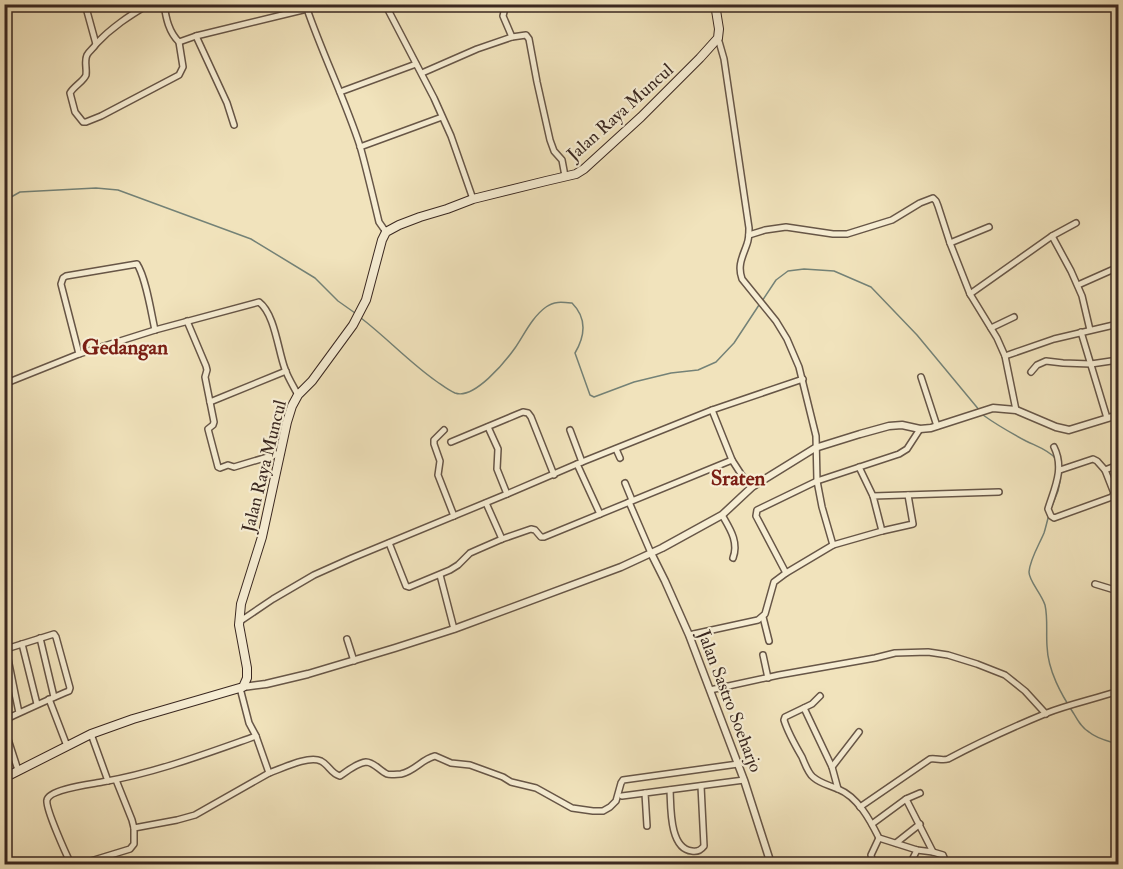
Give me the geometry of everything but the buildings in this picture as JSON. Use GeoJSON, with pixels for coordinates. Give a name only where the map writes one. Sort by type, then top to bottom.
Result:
{"type":"FeatureCollection","features":[{"type":"Feature","properties":{"kind":"main road"},"geometry":{"type":"LineString","coordinates":[[716,6],[718,38]]}},
{"type":"Feature","properties":{"kind":"main road","name":"Jalan Raya Muncul"},"geometry":{"type":"LineString","coordinates":[[242,687],[247,678],[247,668],[239,622],[241,604],[262,537],[292,406],[298,395],[312,381],[353,325],[366,300],[382,240],[387,232],[399,225],[473,199],[565,177],[584,169],[655,103],[718,38]]}},
{"type":"Feature","properties":{"kind":"main road"},"geometry":{"type":"LineString","coordinates":[[4,778],[91,734],[133,719],[242,687]]}},
{"type":"Feature","properties":{"kind":"street"},"geometry":{"type":"LineString","coordinates":[[86,4],[96,44]]}},
{"type":"Feature","properties":{"kind":"street"},"geometry":{"type":"LineString","coordinates":[[149,4],[108,31],[88,53],[85,75],[70,93],[75,112],[83,122],[101,116],[178,75],[181,71],[183,63],[179,42],[171,32],[164,4]]}},
{"type":"Feature","properties":{"kind":"street"},"geometry":{"type":"LineString","coordinates":[[179,42],[319,4]]}},
{"type":"Feature","properties":{"kind":"street"},"geometry":{"type":"LineString","coordinates":[[385,4],[422,73],[442,117],[473,199]]}},
{"type":"Feature","properties":{"kind":"street"},"geometry":{"type":"LineString","coordinates":[[512,37],[503,16],[505,8],[514,4]]}},
{"type":"Feature","properties":{"kind":"street"},"geometry":{"type":"LineString","coordinates":[[716,6],[729,4]]}},
{"type":"Feature","properties":{"kind":"street"},"geometry":{"type":"LineString","coordinates":[[307,9],[360,147],[380,222],[387,232]]}},
{"type":"Feature","properties":{"kind":"street"},"geometry":{"type":"LineString","coordinates":[[422,73],[477,49],[512,37],[526,35],[529,39],[550,140],[554,151],[562,160],[565,177]]}},
{"type":"Feature","properties":{"kind":"street"},"geometry":{"type":"LineString","coordinates":[[196,36],[227,103],[234,125]]}},
{"type":"Feature","properties":{"kind":"street"},"geometry":{"type":"LineString","coordinates":[[718,38],[724,59],[747,210],[749,235],[739,266],[740,272],[742,279],[776,321],[799,367],[816,436],[817,481],[833,545]]}},
{"type":"Feature","properties":{"kind":"street"},"geometry":{"type":"LineString","coordinates":[[340,92],[416,64]]}},
{"type":"Feature","properties":{"kind":"street"},"geometry":{"type":"LineString","coordinates":[[360,147],[442,117]]}},
{"type":"Feature","properties":{"kind":"street"},"geometry":{"type":"LineString","coordinates":[[749,235],[786,227],[847,234],[892,220],[933,198],[970,294],[1005,356],[1016,410]]}},
{"type":"Feature","properties":{"kind":"street"},"geometry":{"type":"LineString","coordinates":[[970,294],[1052,236],[1076,223]]}},
{"type":"Feature","properties":{"kind":"street"},"geometry":{"type":"LineString","coordinates":[[950,243],[989,227]]}},
{"type":"Feature","properties":{"kind":"street"},"geometry":{"type":"LineString","coordinates":[[1052,236],[1078,285],[1090,330]]}},
{"type":"Feature","properties":{"kind":"street"},"geometry":{"type":"LineString","coordinates":[[79,354],[61,284],[66,276],[137,264],[155,330]]}},
{"type":"Feature","properties":{"kind":"street"},"geometry":{"type":"LineString","coordinates":[[1078,285],[1114,269]]}},
{"type":"Feature","properties":{"kind":"street"},"geometry":{"type":"LineString","coordinates":[[4,384],[79,354],[155,330],[255,303],[262,304],[267,312],[286,371],[298,395]]}},
{"type":"Feature","properties":{"kind":"street"},"geometry":{"type":"LineString","coordinates":[[991,328],[1014,317]]}},
{"type":"Feature","properties":{"kind":"street"},"geometry":{"type":"LineString","coordinates":[[187,321],[207,370],[205,377],[214,422],[208,429],[218,467],[228,465],[234,467],[281,453]]}},
{"type":"Feature","properties":{"kind":"street"},"geometry":{"type":"LineString","coordinates":[[1005,356],[1053,339],[1119,324]]}},
{"type":"Feature","properties":{"kind":"street"},"geometry":{"type":"LineString","coordinates":[[1081,332],[1107,418]]}},
{"type":"Feature","properties":{"kind":"street"},"geometry":{"type":"LineString","coordinates":[[1031,372],[1046,361],[1091,364],[1119,360]]}},
{"type":"Feature","properties":{"kind":"street"},"geometry":{"type":"LineString","coordinates":[[210,402],[286,371]]}},
{"type":"Feature","properties":{"kind":"street"},"geometry":{"type":"LineString","coordinates":[[921,377],[937,426]]}},
{"type":"Feature","properties":{"kind":"street"},"geometry":{"type":"LineString","coordinates":[[239,622],[273,599],[352,558],[712,410],[803,379]]}},
{"type":"Feature","properties":{"kind":"street"},"geometry":{"type":"LineString","coordinates":[[269,773],[249,723],[242,687],[266,684],[354,661],[598,576],[651,553],[722,515],[752,487],[815,448],[860,434],[889,426],[902,425],[920,429],[937,426],[993,408],[1016,410],[1056,428],[1069,430],[1119,415]]}},
{"type":"Feature","properties":{"kind":"street"},"geometry":{"type":"LineString","coordinates":[[712,410],[732,460],[752,487]]}},
{"type":"Feature","properties":{"kind":"street"},"geometry":{"type":"LineString","coordinates":[[452,442],[523,412],[528,413],[554,475]]}},
{"type":"Feature","properties":{"kind":"street"},"geometry":{"type":"LineString","coordinates":[[488,427],[498,449],[497,469],[507,495]]}},
{"type":"Feature","properties":{"kind":"street"},"geometry":{"type":"LineString","coordinates":[[786,573],[756,516],[759,508],[817,481],[899,454],[907,448],[920,429]]}},
{"type":"Feature","properties":{"kind":"street"},"geometry":{"type":"LineString","coordinates":[[444,430],[434,444],[440,461],[438,475],[454,516]]}},
{"type":"Feature","properties":{"kind":"street"},"geometry":{"type":"LineString","coordinates":[[570,430],[600,514]]}},
{"type":"Feature","properties":{"kind":"street"},"geometry":{"type":"LineString","coordinates":[[1054,447],[1059,472],[1050,513],[1056,518],[1112,497],[1113,492],[1106,470],[1093,459],[1059,472]]}},
{"type":"Feature","properties":{"kind":"street"},"geometry":{"type":"LineString","coordinates":[[616,449],[620,458]]}},
{"type":"Feature","properties":{"kind":"street"},"geometry":{"type":"LineString","coordinates":[[389,543],[407,587],[440,575],[458,565],[470,554],[502,539],[531,529],[542,538],[732,460]]}},
{"type":"Feature","properties":{"kind":"street"},"geometry":{"type":"LineString","coordinates":[[1106,470],[1119,465]]}},
{"type":"Feature","properties":{"kind":"street"},"geometry":{"type":"LineString","coordinates":[[859,467],[873,496],[882,531]]}},
{"type":"Feature","properties":{"kind":"street"},"geometry":{"type":"LineString","coordinates":[[625,483],[651,553]]}},
{"type":"Feature","properties":{"kind":"street"},"geometry":{"type":"LineString","coordinates":[[873,496],[999,492]]}},
{"type":"Feature","properties":{"kind":"street"},"geometry":{"type":"LineString","coordinates":[[768,641],[763,616],[774,582],[833,545],[913,524],[908,495]]}},
{"type":"Feature","properties":{"kind":"street"},"geometry":{"type":"LineString","coordinates":[[486,503],[502,539]]}},
{"type":"Feature","properties":{"kind":"street"},"geometry":{"type":"LineString","coordinates":[[722,515],[735,541],[734,558]]}},
{"type":"Feature","properties":{"kind":"street","name":"Jalan Sastro Soeharjo"},"geometry":{"type":"LineString","coordinates":[[651,553],[690,635],[744,780],[771,864]]}},
{"type":"Feature","properties":{"kind":"street"},"geometry":{"type":"LineString","coordinates":[[440,575],[454,628]]}},
{"type":"Feature","properties":{"kind":"street"},"geometry":{"type":"LineString","coordinates":[[1095,585],[1119,591]]}},
{"type":"Feature","properties":{"kind":"street"},"geometry":{"type":"LineString","coordinates":[[690,635],[755,622],[763,616]]}},
{"type":"Feature","properties":{"kind":"street"},"geometry":{"type":"LineString","coordinates":[[4,720],[69,691],[56,636],[53,634],[6,650],[19,713]]}},
{"type":"Feature","properties":{"kind":"street"},"geometry":{"type":"LineString","coordinates":[[40,638],[52,698],[67,746]]}},
{"type":"Feature","properties":{"kind":"street"},"geometry":{"type":"LineString","coordinates":[[347,639],[354,661]]}},
{"type":"Feature","properties":{"kind":"street"},"geometry":{"type":"LineString","coordinates":[[22,644],[37,704]]}},
{"type":"Feature","properties":{"kind":"street"},"geometry":{"type":"LineString","coordinates":[[710,690],[895,653],[927,652],[948,655],[1005,675],[1025,691],[1046,714]]}},
{"type":"Feature","properties":{"kind":"street"},"geometry":{"type":"LineString","coordinates":[[763,655],[768,678]]}},
{"type":"Feature","properties":{"kind":"street"},"geometry":{"type":"LineString","coordinates":[[860,807],[930,759],[948,759],[981,741],[1046,714],[1119,691]]}},
{"type":"Feature","properties":{"kind":"street"},"geometry":{"type":"LineString","coordinates":[[820,696],[783,720],[811,776],[823,784],[848,794],[872,824],[879,838],[917,850],[943,855],[945,864]]}},
{"type":"Feature","properties":{"kind":"street"},"geometry":{"type":"LineString","coordinates":[[804,708],[832,767],[838,789]]}},
{"type":"Feature","properties":{"kind":"street"},"geometry":{"type":"LineString","coordinates":[[4,727],[18,770]]}},
{"type":"Feature","properties":{"kind":"street"},"geometry":{"type":"LineString","coordinates":[[832,767],[859,732]]}},
{"type":"Feature","properties":{"kind":"street"},"geometry":{"type":"LineString","coordinates":[[91,734],[108,781]]}},
{"type":"Feature","properties":{"kind":"street"},"geometry":{"type":"LineString","coordinates":[[71,864],[46,801],[51,795],[67,789],[116,780],[177,764],[256,736]]}},
{"type":"Feature","properties":{"kind":"street"},"geometry":{"type":"LineString","coordinates":[[134,828],[195,815],[269,773],[298,762],[314,759],[321,761],[334,774],[340,776],[365,762],[387,774],[402,774],[414,770],[425,760],[435,756],[451,763],[470,765],[511,782],[536,788],[572,808],[592,811],[603,811],[616,801],[623,780],[738,764]]}},
{"type":"Feature","properties":{"kind":"street"},"geometry":{"type":"LineString","coordinates":[[81,864],[130,849],[135,844],[132,820],[116,780]]}},
{"type":"Feature","properties":{"kind":"street"},"geometry":{"type":"LineString","coordinates":[[622,796],[744,780]]}},
{"type":"Feature","properties":{"kind":"street"},"geometry":{"type":"LineString","coordinates":[[670,790],[674,833],[685,849],[698,851],[705,846],[701,786]]}},
{"type":"Feature","properties":{"kind":"street"},"geometry":{"type":"LineString","coordinates":[[645,793],[647,826]]}},
{"type":"Feature","properties":{"kind":"street"},"geometry":{"type":"LineString","coordinates":[[872,824],[906,800],[920,794]]}},
{"type":"Feature","properties":{"kind":"street"},"geometry":{"type":"LineString","coordinates":[[906,800],[933,852]]}},
{"type":"Feature","properties":{"kind":"street"},"geometry":{"type":"LineString","coordinates":[[896,843],[920,824]]}},
{"type":"Feature","properties":{"kind":"street"},"geometry":{"type":"LineString","coordinates":[[873,864],[871,855],[879,838]]}},
{"type":"Feature","properties":{"kind":"street"},"geometry":{"type":"LineString","coordinates":[[910,864],[917,850]]}},
{"type":"Feature","properties":{"kind":"street"},"geometry":{"type":"LineString","coordinates":[[4,858],[7,864]]}},
{"type":"Feature","properties":{"kind":"waterway"},"geometry":{"type":"LineString","coordinates":[[4,201],[20,192],[96,188],[118,190],[251,239],[315,278],[338,301],[355,313]]}},
{"type":"Feature","properties":{"kind":"waterway"},"geometry":{"type":"LineString","coordinates":[[762,301],[776,280],[788,271],[804,269],[834,271],[871,287],[917,335],[980,411]]}},
{"type":"Feature","properties":{"kind":"waterway"},"geometry":{"type":"LineString","coordinates":[[361,318],[426,374],[455,393],[463,394],[480,386],[497,370],[541,311],[555,303],[572,303],[580,315],[583,327],[581,340],[575,353],[590,395],[594,397],[634,382],[671,373],[698,370],[716,362],[734,343],[759,305]]}},
{"type":"Feature","properties":{"kind":"waterway"},"geometry":{"type":"LineString","coordinates":[[983,415],[1056,459]]}},
{"type":"Feature","properties":{"kind":"waterway"},"geometry":{"type":"LineString","coordinates":[[1050,511],[1060,481]]}},
{"type":"Feature","properties":{"kind":"waterway"},"geometry":{"type":"LineString","coordinates":[[1049,515],[1029,572],[1045,605],[1050,664],[1060,690],[1082,726],[1103,740],[1118,744]]}},
{"type":"Feature","properties":{"kind":"district","name":"Gedangan"},"geometry":{"type":"Point","coordinates":[125,347]}},
{"type":"Feature","properties":{"kind":"district","name":"Sraten"},"geometry":{"type":"Point","coordinates":[738,478]}}]}
